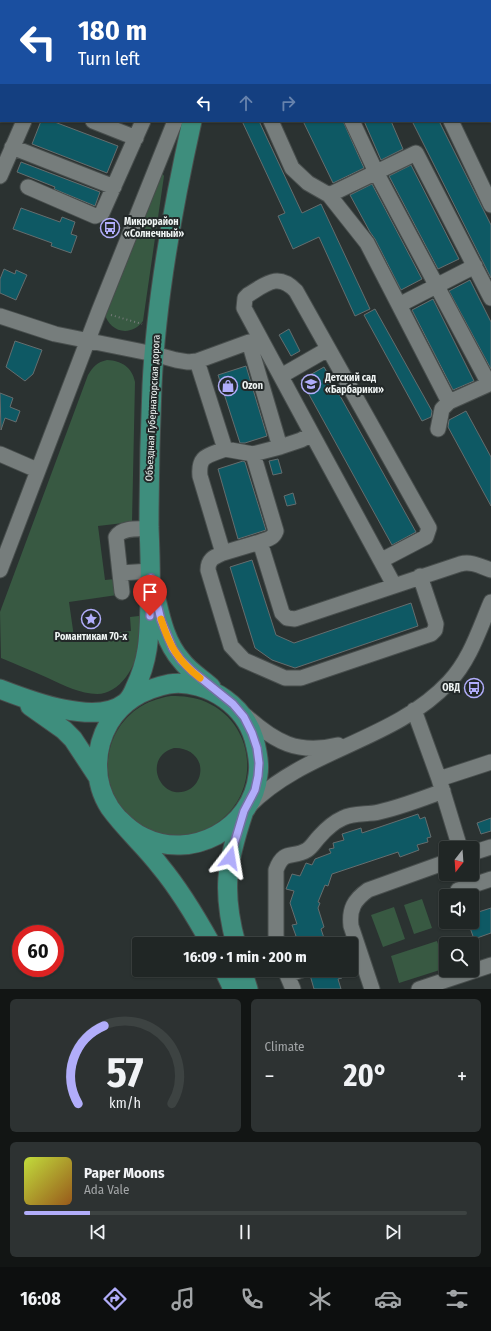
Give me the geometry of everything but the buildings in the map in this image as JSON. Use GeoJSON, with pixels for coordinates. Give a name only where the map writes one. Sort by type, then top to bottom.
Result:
{"type":"FeatureCollection","features":[{"type":"Feature","properties":{"kind":"main road","name":"Объездная Губернаторская дорога"},"geometry":{"type":"LineString","coordinates":[[151,575],[149,480],[154,354],[174,212],[192,122]]}},
{"type":"Feature","properties":{"kind":"main road"},"geometry":{"type":"LineString","coordinates":[[151,575],[161,620],[173,649],[192,671],[226,699],[244,717],[257,748],[259,763],[255,790],[244,811],[230,858],[227,904],[234,937]]}},
{"type":"Feature","properties":{"kind":"main road"},"geometry":{"type":"LineString","coordinates":[[151,575],[149,633],[146,657],[140,677],[127,702],[118,711],[105,731],[98,754],[99,779],[103,793],[110,807],[168,876],[193,912],[207,937]]}},
{"type":"Feature","properties":{"kind":"main road"},"geometry":{"type":"LineString","coordinates":[[3,690],[57,708],[86,712],[112,709],[145,691],[155,687],[171,684],[188,684],[204,688],[226,699]]}},
{"type":"Feature","properties":{"kind":"main road"},"geometry":{"type":"LineString","coordinates":[[3,690],[64,730],[73,738],[99,779]]}},
{"type":"Feature","properties":{"kind":"main road"},"geometry":{"type":"LineString","coordinates":[[119,819],[131,830],[142,837],[169,845],[182,845],[196,844],[221,834],[230,827],[244,811]]}},
{"type":"Feature","properties":{"kind":"main road"},"geometry":{"type":"LineString","coordinates":[[227,977],[233,989]]}},
{"type":"Feature","properties":{"kind":"main road"},"geometry":{"type":"LineString","coordinates":[[244,977],[248,989]]}},
{"type":"Feature","properties":{"kind":"street"},"geometry":{"type":"LineString","coordinates":[[0,176],[24,122]]}},
{"type":"Feature","properties":{"kind":"street"},"geometry":{"type":"LineString","coordinates":[[96,122],[136,138]]}},
{"type":"Feature","properties":{"kind":"street"},"geometry":{"type":"LineString","coordinates":[[28,187],[95,216],[102,213],[143,122]]}},
{"type":"Feature","properties":{"kind":"street"},"geometry":{"type":"LineString","coordinates":[[0,570],[99,311],[175,122]]}},
{"type":"Feature","properties":{"kind":"street"},"geometry":{"type":"LineString","coordinates":[[271,122],[292,168],[308,183],[329,195],[366,243],[449,402]]}},
{"type":"Feature","properties":{"kind":"street"},"geometry":{"type":"LineString","coordinates":[[352,122],[376,172],[489,384],[449,402],[442,409],[438,429]]}},
{"type":"Feature","properties":{"kind":"street"},"geometry":{"type":"LineString","coordinates":[[451,122],[491,204]]}},
{"type":"Feature","properties":{"kind":"street"},"geometry":{"type":"LineString","coordinates":[[12,147],[114,188]]}},
{"type":"Feature","properties":{"kind":"street"},"geometry":{"type":"LineString","coordinates":[[329,195],[416,153],[491,298]]}},
{"type":"Feature","properties":{"kind":"street"},"geometry":{"type":"LineString","coordinates":[[399,306],[474,266]]}},
{"type":"Feature","properties":{"kind":"street"},"geometry":{"type":"LineString","coordinates":[[280,447],[255,340],[244,308],[245,298],[248,295],[274,280],[291,285],[296,291],[429,528],[426,537],[382,560]]}},
{"type":"Feature","properties":{"kind":"street"},"geometry":{"type":"LineString","coordinates":[[0,316],[54,334],[188,362],[197,361],[255,340]]}},
{"type":"Feature","properties":{"kind":"street"},"geometry":{"type":"LineString","coordinates":[[255,340],[281,376],[382,560],[394,585]]}},
{"type":"Feature","properties":{"kind":"street"},"geometry":{"type":"LineString","coordinates":[[281,376],[328,349]]}},
{"type":"Feature","properties":{"kind":"street"},"geometry":{"type":"LineString","coordinates":[[197,361],[225,449]]}},
{"type":"Feature","properties":{"kind":"street"},"geometry":{"type":"LineString","coordinates":[[223,553],[200,476],[200,462],[206,456],[225,449],[253,454],[301,440],[312,434]]}},
{"type":"Feature","properties":{"kind":"street"},"geometry":{"type":"LineString","coordinates":[[0,454],[38,470]]}},
{"type":"Feature","properties":{"kind":"street"},"geometry":{"type":"LineString","coordinates":[[253,454],[276,531],[274,536],[270,538],[213,557],[209,560],[208,570],[231,646],[244,660],[285,678],[301,678],[432,634],[435,630],[436,624],[420,576]]}},
{"type":"Feature","properties":{"kind":"street"},"geometry":{"type":"LineString","coordinates":[[122,592],[116,537],[118,533],[124,530],[149,529]]}},
{"type":"Feature","properties":{"kind":"street"},"geometry":{"type":"LineString","coordinates":[[260,542],[282,613],[287,618],[295,619],[420,576],[466,563],[491,570]]}},
{"type":"Feature","properties":{"kind":"street"},"geometry":{"type":"LineString","coordinates":[[120,573],[151,575]]}},
{"type":"Feature","properties":{"kind":"street"},"geometry":{"type":"LineString","coordinates":[[244,811],[266,789],[355,741],[383,729],[427,702],[440,692],[459,670],[467,656],[491,602]]}},
{"type":"Feature","properties":{"kind":"street"},"geometry":{"type":"LineString","coordinates":[[226,699],[263,731],[280,741],[295,746],[313,748],[332,747],[355,741]]}},
{"type":"Feature","properties":{"kind":"street"},"geometry":{"type":"LineString","coordinates":[[414,710],[441,785],[458,841]]}},
{"type":"Feature","properties":{"kind":"street"},"geometry":{"type":"LineString","coordinates":[[276,937],[276,870],[279,862],[284,857],[308,850],[326,829],[344,817],[395,808],[491,762]]}},
{"type":"Feature","properties":{"kind":"street"},"geometry":{"type":"LineString","coordinates":[[479,851],[491,847]]}},
{"type":"Feature","properties":{"kind":"street"},"geometry":{"type":"LineString","coordinates":[[353,937],[350,918],[353,906],[358,897],[368,890],[439,865]]}},
{"type":"Feature","properties":{"kind":"street"},"geometry":{"type":"LineString","coordinates":[[461,889],[491,879]]}},
{"type":"Feature","properties":{"kind":"street"},"geometry":{"type":"LineString","coordinates":[[358,958],[372,989]]}},
{"type":"Feature","properties":{"kind":"street"},"geometry":{"type":"LineString","coordinates":[[419,989],[491,965]]}},
{"type":"Feature","properties":{"kind":"street"},"geometry":{"type":"LineString","coordinates":[[288,977],[293,989]]}},
{"type":"Feature","properties":{"kind":"path"},"geometry":{"type":"LineString","coordinates":[[99,311],[157,328]]}},
{"type":"Feature","properties":{"kind":"green space"},"geometry":{"type":"Polygon","coordinates":[[[162,173],[164,176],[143,321],[132,330],[120,330],[110,324],[104,312],[162,173]]]}},
{"type":"Feature","properties":{"kind":"green space"},"geometry":{"type":"Polygon","coordinates":[[[107,360],[122,363],[126,366],[134,377],[135,382],[132,522],[98,526],[105,580],[115,579],[117,595],[69,602],[74,637],[131,631],[130,617],[139,616],[140,640],[137,654],[126,678],[113,689],[105,693],[91,694],[72,689],[1,658],[0,612],[88,375],[96,365],[107,360]]]}},
{"type":"Feature","properties":{"kind":"green space"},"geometry":{"type":"Polygon","coordinates":[[[171,696],[198,699],[206,702],[223,713],[236,727],[244,743],[247,761],[246,779],[240,797],[229,812],[214,825],[202,832],[183,836],[166,835],[155,832],[145,828],[130,817],[118,804],[111,788],[108,771],[109,754],[114,737],[123,722],[137,709],[149,702],[171,696]],[[174,748],[164,753],[158,761],[157,770],[159,778],[164,786],[171,791],[180,792],[190,789],[195,785],[198,781],[200,768],[197,758],[194,755],[185,749],[174,748]]]}},
{"type":"Feature","properties":{"kind":"green space"},"geometry":{"type":"Polygon","coordinates":[[[422,899],[432,928],[414,934],[404,905],[422,899]]]}},
{"type":"Feature","properties":{"kind":"green space"},"geometry":{"type":"Polygon","coordinates":[[[394,907],[405,939],[383,947],[371,915],[394,907]]]}},
{"type":"Feature","properties":{"kind":"green space"},"geometry":{"type":"Polygon","coordinates":[[[437,941],[439,947],[439,970],[399,983],[391,956],[437,941]]]}},
{"type":"Feature","properties":{"kind":"slow traffic"},"geometry":{"type":"LineString","coordinates":[[161,619],[167,638],[173,649],[181,660],[200,678]]}},
{"type":"Feature","properties":{"kind":"place","name":"Микрорайон «Солнечный»"},"geometry":{"type":"Point","coordinates":[110,228]}},
{"type":"Feature","properties":{"kind":"place","name":"Детский сад «Барбарики»"},"geometry":{"type":"Point","coordinates":[311,384]}},
{"type":"Feature","properties":{"kind":"place","name":"Ozon"},"geometry":{"type":"Point","coordinates":[228,386]}},
{"type":"Feature","properties":{"kind":"place","name":"Романтикам 70-х"},"geometry":{"type":"Point","coordinates":[91,619]}},
{"type":"Feature","properties":{"kind":"place","name":"ОВД"},"geometry":{"type":"Point","coordinates":[474,688]}},
{"type":"Feature","properties":{"kind":"route"},"geometry":{"type":"LineString","coordinates":[[150,616],[151,578],[161,620],[167,638],[173,649],[192,671],[233,704],[244,717],[257,748],[259,763],[255,790],[244,811],[230,858]]}}]}
